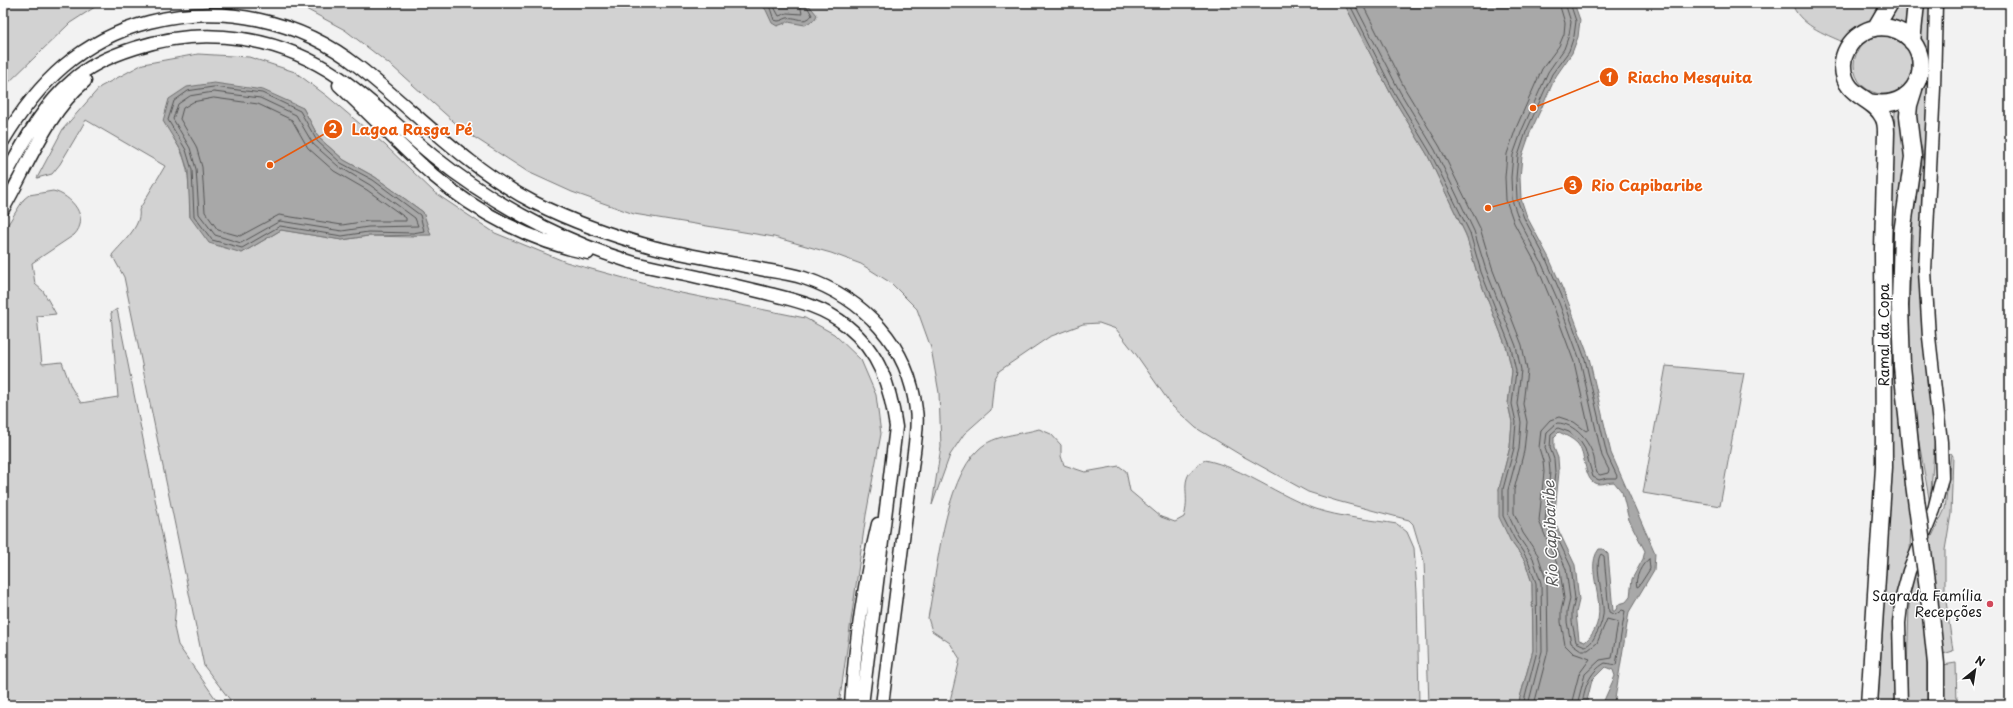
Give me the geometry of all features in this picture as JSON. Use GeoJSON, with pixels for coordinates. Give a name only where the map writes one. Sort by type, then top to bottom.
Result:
{"type":"FeatureCollection","features":[{"type":"Feature","properties":{"kind":"main road"},"geometry":{"type":"LineString","coordinates":[[1869,102],[1889,104],[1899,101],[1909,94],[1916,85],[1920,74],[1928,63],[1918,52],[1912,42],[1896,30],[1876,28],[1890,3]]}},
{"type":"Feature","properties":{"kind":"main road"},"geometry":{"type":"LineString","coordinates":[[1912,42],[1916,3]]}},
{"type":"Feature","properties":{"kind":"main road","name":"Ramal da Copa"},"geometry":{"type":"LineString","coordinates":[[1869,705],[1884,467],[1883,249],[1886,142],[1883,117],[1869,102],[1859,97],[1850,89],[1845,78],[1843,67],[1844,56],[1849,45],[1860,34],[1876,28]]}},
{"type":"Feature","properties":{"kind":"main road","name":"Ramal da Copa"},"geometry":{"type":"LineString","coordinates":[[1916,85],[1912,95],[1908,116],[1913,157],[1902,233],[1900,306],[1902,366],[1914,484],[1929,596],[1936,664],[1936,705]]}},
{"type":"Feature","properties":{"kind":"street"},"geometry":{"type":"LineString","coordinates":[[1901,705],[1899,631],[1902,598],[1910,571],[1934,510],[1942,478],[1941,442],[1929,337],[1925,278],[1928,63],[1936,3]]}},
{"type":"Feature","properties":{"kind":"street"},"geometry":{"type":"LineString","coordinates":[[3,141],[15,121],[36,93],[54,74],[75,56],[101,41],[138,25],[169,17],[200,14],[238,15],[265,20],[294,29],[322,42],[358,66],[449,146],[496,180],[534,202],[568,218],[654,247],[802,278],[830,288],[849,299],[868,314],[886,333],[903,361],[912,385],[917,412],[915,444],[882,705]]}},
{"type":"Feature","properties":{"kind":"street"},"geometry":{"type":"LineString","coordinates":[[3,180],[33,126],[57,96],[79,75],[114,55],[148,43],[172,38],[202,35],[231,36],[292,51],[312,60],[362,94],[432,155],[495,201],[555,232],[632,262],[806,303],[826,311],[846,325],[865,343],[883,371],[892,398],[896,427],[862,705]]}},
{"type":"Feature","properties":{"kind":"street"},"geometry":{"type":"LineString","coordinates":[[3,209],[35,148],[67,98],[114,55]]}},
{"type":"Feature","properties":{"kind":"street"},"geometry":{"type":"LineString","coordinates":[[851,705],[867,573],[891,469]]}},
{"type":"Feature","properties":{"kind":"shaded area"},"geometry":{"type":"Polygon","coordinates":[[[3,3],[101,3],[70,23],[4,87],[3,3]]]}},
{"type":"Feature","properties":{"kind":"shaded area"},"geometry":{"type":"Polygon","coordinates":[[[289,3],[1344,3],[1392,96],[1427,154],[1466,235],[1477,273],[1507,349],[1512,371],[1508,404],[1512,422],[1510,447],[1499,489],[1510,540],[1525,561],[1532,583],[1533,650],[1518,705],[1429,705],[1424,561],[1413,524],[1409,520],[1308,492],[1239,454],[1196,428],[1172,406],[1135,353],[1116,329],[1099,323],[1083,324],[1049,337],[999,371],[994,380],[991,410],[964,434],[950,455],[932,505],[941,447],[939,393],[931,348],[917,309],[891,283],[861,264],[831,253],[774,237],[634,214],[572,192],[528,172],[463,130],[393,67],[345,30],[306,9],[289,3]]]}},
{"type":"Feature","properties":{"kind":"shaded area"},"geometry":{"type":"Polygon","coordinates":[[[1792,3],[1885,3],[1878,17],[1870,20],[1843,42],[1821,32],[1806,22],[1800,17],[1792,3]]]}},
{"type":"Feature","properties":{"kind":"shaded area"},"geometry":{"type":"Polygon","coordinates":[[[1900,3],[1907,3],[1905,26],[1889,19],[1900,3]]]}},
{"type":"Feature","properties":{"kind":"shaded area"},"geometry":{"type":"Polygon","coordinates":[[[1920,3],[1933,3],[1926,177],[1936,421],[1929,519],[1929,498],[1911,398],[1909,315],[1913,217],[1923,154],[1915,123],[1916,40],[1920,3]]]}},
{"type":"Feature","properties":{"kind":"shaded area"},"geometry":{"type":"Polygon","coordinates":[[[1877,36],[1889,36],[1904,44],[1912,59],[1912,71],[1904,86],[1889,94],[1877,94],[1862,86],[1854,71],[1854,59],[1862,44],[1877,36]]]}},
{"type":"Feature","properties":{"kind":"shaded area"},"geometry":{"type":"Polygon","coordinates":[[[198,54],[249,57],[295,72],[327,96],[385,145],[435,193],[495,233],[566,262],[671,291],[805,318],[834,334],[861,360],[876,395],[881,434],[866,515],[839,705],[234,705],[204,666],[124,277],[112,255],[126,240],[134,228],[139,216],[139,210],[165,166],[86,120],[60,164],[52,174],[37,178],[63,129],[100,87],[143,64],[198,54]],[[303,108],[174,139],[184,158],[188,176],[190,217],[242,253],[281,230],[342,240],[368,236],[413,237],[423,212],[375,177],[344,160],[319,138],[303,108]]]}},
{"type":"Feature","properties":{"kind":"shaded area"},"geometry":{"type":"Polygon","coordinates":[[[1899,108],[1907,141],[1902,192],[1911,512],[1910,557],[1895,610],[1894,705],[1878,705],[1887,545],[1892,394],[1891,195],[1895,112],[1899,108]]]}},
{"type":"Feature","properties":{"kind":"shaded area"},"geometry":{"type":"Polygon","coordinates":[[[53,191],[60,193],[72,202],[80,215],[80,222],[79,228],[74,235],[32,263],[35,284],[43,291],[56,314],[37,316],[42,364],[62,362],[71,387],[81,403],[118,397],[111,313],[117,309],[176,604],[174,627],[178,645],[220,705],[13,705],[3,702],[3,232],[24,199],[29,195],[53,191]]]}},
{"type":"Feature","properties":{"kind":"shaded area"},"geometry":{"type":"Polygon","coordinates":[[[1666,366],[1744,373],[1720,506],[1643,493],[1666,366]]]}},
{"type":"Feature","properties":{"kind":"shaded area"},"geometry":{"type":"Polygon","coordinates":[[[1039,429],[1051,434],[1061,445],[1061,456],[1064,465],[1085,472],[1119,466],[1126,471],[1130,491],[1161,517],[1175,522],[1184,517],[1186,508],[1187,479],[1190,473],[1205,460],[1233,469],[1288,497],[1325,512],[1397,524],[1407,532],[1414,548],[1417,592],[1419,705],[949,705],[960,659],[950,643],[932,631],[928,618],[939,553],[950,504],[958,482],[967,464],[979,449],[992,440],[1039,429]]]}},
{"type":"Feature","properties":{"kind":"shaded area"},"geometry":{"type":"Polygon","coordinates":[[[1951,453],[1953,456],[1951,514],[1945,550],[1945,594],[1953,651],[1940,655],[1936,589],[1927,584],[1927,705],[1906,705],[1909,607],[1913,576],[1945,509],[1951,453]]]}},
{"type":"Feature","properties":{"kind":"shaded area"},"geometry":{"type":"Polygon","coordinates":[[[1956,663],[1957,705],[1943,705],[1943,665],[1956,663]]]}},
{"type":"Feature","properties":{"kind":"water"},"geometry":{"type":"Polygon","coordinates":[[[760,3],[807,3],[817,15],[815,19],[805,25],[788,22],[777,26],[772,23],[766,10],[760,3]]]}},
{"type":"Feature","properties":{"kind":"water"},"geometry":{"type":"Polygon","coordinates":[[[1344,3],[1574,3],[1580,20],[1578,37],[1572,53],[1556,76],[1530,133],[1522,156],[1520,178],[1521,199],[1527,217],[1549,258],[1567,299],[1589,358],[1611,453],[1655,553],[1654,570],[1629,612],[1614,705],[1602,705],[1615,676],[1613,670],[1605,667],[1592,680],[1586,705],[1518,705],[1533,650],[1532,583],[1525,561],[1510,540],[1499,517],[1499,489],[1510,447],[1512,422],[1508,404],[1512,371],[1507,349],[1477,273],[1466,235],[1427,154],[1392,96],[1344,3]],[[1559,432],[1554,437],[1554,448],[1558,458],[1559,472],[1554,521],[1575,565],[1579,600],[1576,613],[1579,640],[1585,642],[1594,631],[1598,619],[1599,606],[1594,569],[1595,558],[1599,549],[1603,549],[1608,554],[1613,611],[1615,611],[1619,604],[1626,602],[1630,597],[1632,579],[1643,559],[1645,551],[1629,520],[1622,492],[1614,482],[1599,484],[1594,483],[1590,479],[1577,443],[1559,432]]]}},
{"type":"Feature","properties":{"kind":"water"},"geometry":{"type":"Polygon","coordinates":[[[214,83],[263,90],[303,108],[319,138],[344,160],[375,177],[423,212],[431,235],[368,236],[342,240],[281,230],[242,253],[209,243],[190,217],[188,171],[182,152],[163,121],[169,99],[187,87],[214,83]]]}},
{"type":"Feature","properties":{"kind":"place","name":"Riacho Mesquita"},"geometry":{"type":"Point","coordinates":[1533,108]}},
{"type":"Feature","properties":{"kind":"place","name":"Lagoa Rasga Pé"},"geometry":{"type":"Point","coordinates":[270,165]}},
{"type":"Feature","properties":{"kind":"place","name":"Rio Capibaribe"},"geometry":{"type":"Point","coordinates":[1488,208]}},
{"type":"Feature","properties":{"kind":"place","name":"Sagrada Família Recepções"},"geometry":{"type":"Point","coordinates":[1990,604]}}]}
